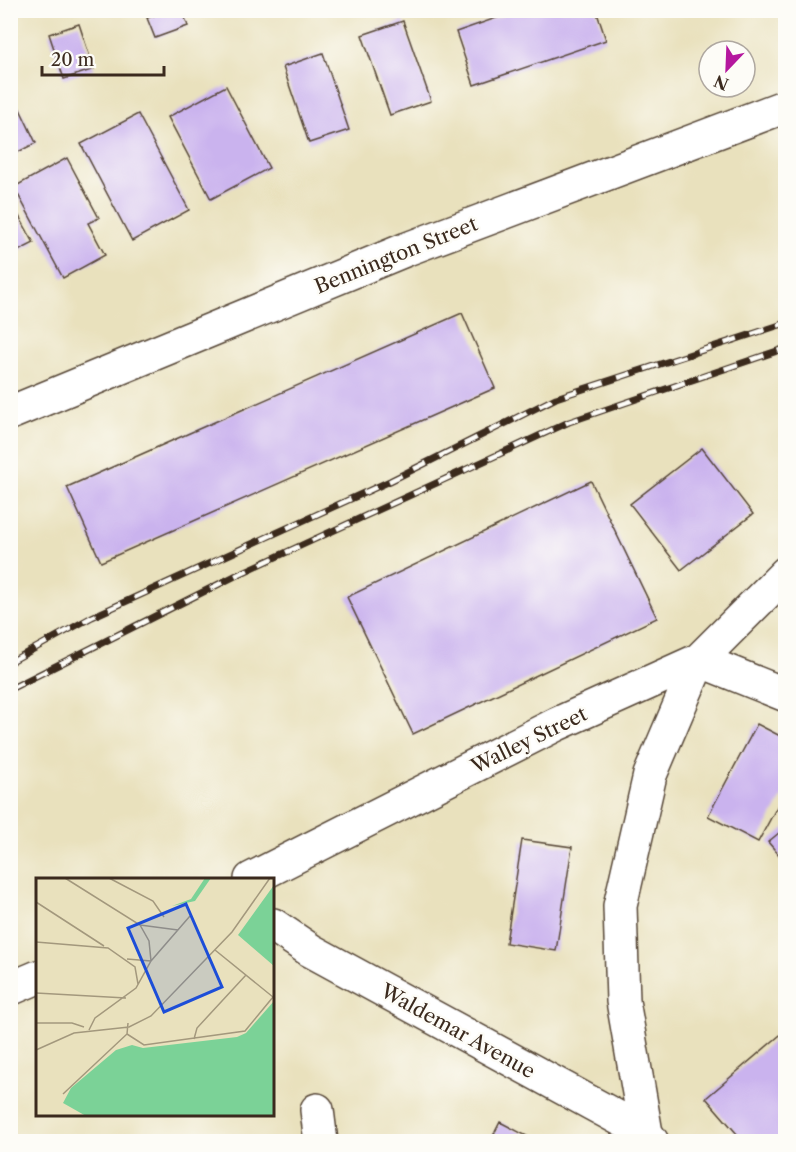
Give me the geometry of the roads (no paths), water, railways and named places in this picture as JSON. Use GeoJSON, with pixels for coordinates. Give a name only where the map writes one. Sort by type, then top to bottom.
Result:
{"type":"FeatureCollection","features":[{"type":"Feature","properties":{"kind":"street","name":"Bennington Street"},"geometry":{"type":"LineString","coordinates":[[10,413],[407,249],[786,106]]}},
{"type":"Feature","properties":{"kind":"street","name":"Walley Street"},"geometry":{"type":"LineString","coordinates":[[253,878],[557,724],[699,660],[786,573]]}},
{"type":"Feature","properties":{"kind":"street"},"geometry":{"type":"LineString","coordinates":[[699,660],[786,695]]}},
{"type":"Feature","properties":{"kind":"street","name":"Waldemar Avenue"},"geometry":{"type":"LineString","coordinates":[[649,1137],[623,1001],[620,906],[650,775],[699,660]]}},
{"type":"Feature","properties":{"kind":"street","name":"Waldemar Avenue"},"geometry":{"type":"LineString","coordinates":[[274,926],[310,950],[649,1137]]}},
{"type":"Feature","properties":{"kind":"street"},"geometry":{"type":"LineString","coordinates":[[317,1110],[321,1142]]}},
{"type":"Feature","properties":{"kind":"railway"},"geometry":{"type":"LineString","coordinates":[[10,662],[92,617],[390,481],[556,398],[786,323]]}},
{"type":"Feature","properties":{"kind":"railway"},"geometry":{"type":"LineString","coordinates":[[10,689],[237,575],[569,422],[786,348]]}}]}
